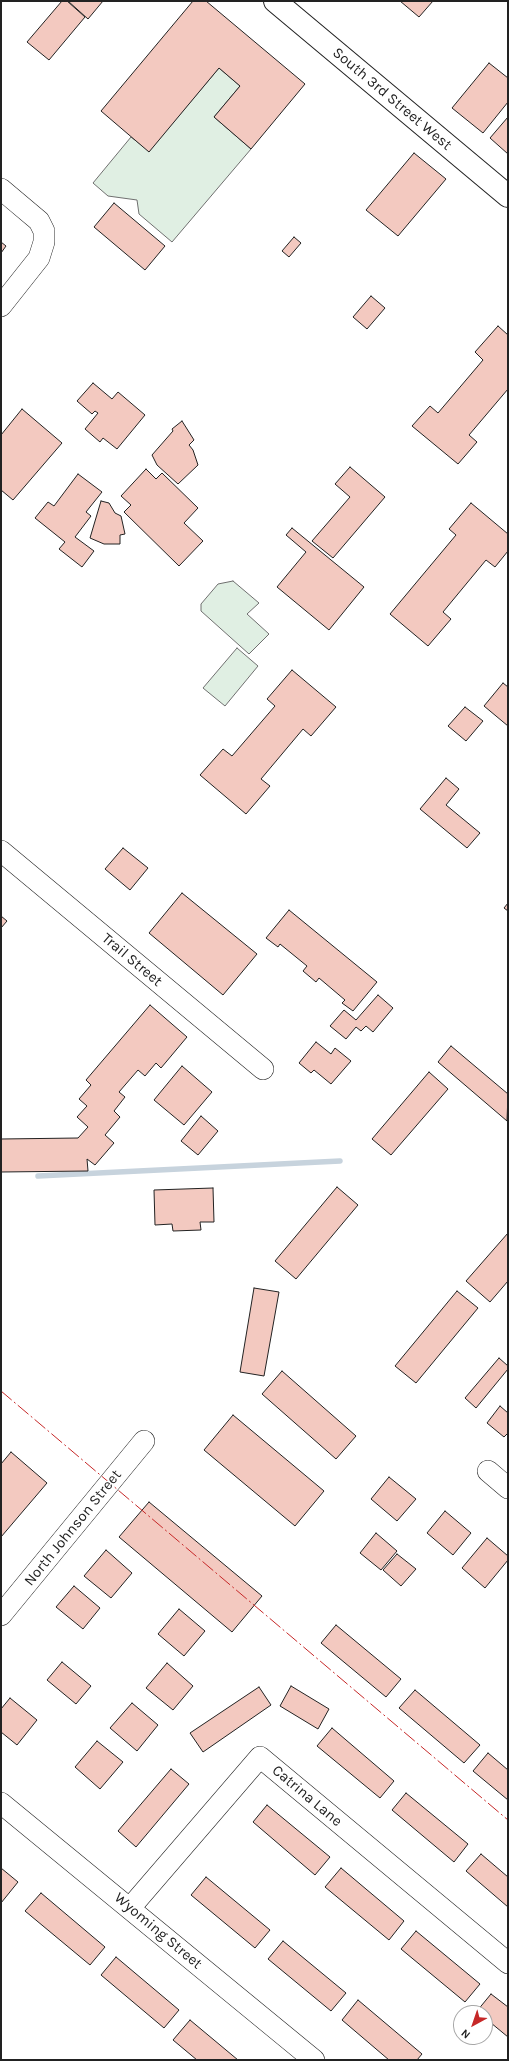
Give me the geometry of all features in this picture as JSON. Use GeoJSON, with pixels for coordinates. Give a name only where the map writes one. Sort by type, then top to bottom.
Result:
{"type":"FeatureCollection","features":[{"type":"Feature","properties":{"kind":"main road","name":"South 3rd Street West"},"geometry":{"type":"LineString","coordinates":[[277,2],[508,196]]}},
{"type":"Feature","properties":{"kind":"street"},"geometry":{"type":"LineString","coordinates":[[1,189],[34,215],[44,231],[42,253],[1,306]]}},
{"type":"Feature","properties":{"kind":"street","name":"Trail Street"},"geometry":{"type":"LineString","coordinates":[[1,851],[263,1069]]}},
{"type":"Feature","properties":{"kind":"street","name":"North Johnson Street"},"geometry":{"type":"LineString","coordinates":[[1,1615],[144,1441]]}},
{"type":"Feature","properties":{"kind":"street"},"geometry":{"type":"LineString","coordinates":[[488,1471],[508,1488]]}},
{"type":"Feature","properties":{"kind":"street","name":"Catrina Lane"},"geometry":{"type":"LineString","coordinates":[[130,1908],[260,1757],[508,1963]]}},
{"type":"Feature","properties":{"kind":"street","name":"Wyoming Street"},"geometry":{"type":"LineString","coordinates":[[1,1803],[314,2060]]}},
{"type":"Feature","properties":{"kind":"green space"},"geometry":{"type":"Polygon","coordinates":[[[219,68],[240,86],[214,117],[251,149],[172,242],[139,214],[137,200],[108,196],[93,183],[131,137],[149,151],[219,68]]]}},
{"type":"Feature","properties":{"kind":"green space"},"geometry":{"type":"Polygon","coordinates":[[[233,581],[259,603],[247,614],[269,634],[249,654],[201,611],[201,604],[218,584],[233,581]]]}},
{"type":"Feature","properties":{"kind":"green space"},"geometry":{"type":"Polygon","coordinates":[[[237,648],[258,666],[225,706],[203,688],[237,648]]]}},
{"type":"Feature","properties":{"kind":"building"},"geometry":{"type":"Polygon","coordinates":[[[62,1],[67,1],[85,17],[49,60],[27,42],[62,1]]]}},
{"type":"Feature","properties":{"kind":"building"},"geometry":{"type":"Polygon","coordinates":[[[68,1],[103,1],[88,19],[68,1]]]}},
{"type":"Feature","properties":{"kind":"building"},"geometry":{"type":"Polygon","coordinates":[[[193,1],[206,1],[305,84],[251,149],[214,117],[240,86],[219,68],[149,152],[101,111],[193,1]]]}},
{"type":"Feature","properties":{"kind":"building"},"geometry":{"type":"Polygon","coordinates":[[[400,1],[433,1],[419,17],[400,1]]]}},
{"type":"Feature","properties":{"kind":"building"},"geometry":{"type":"Polygon","coordinates":[[[489,63],[508,78],[508,102],[483,133],[452,108],[489,63]]]}},
{"type":"Feature","properties":{"kind":"building"},"geometry":{"type":"Polygon","coordinates":[[[508,117],[508,154],[490,138],[508,117]]]}},
{"type":"Feature","properties":{"kind":"building"},"geometry":{"type":"Polygon","coordinates":[[[414,153],[446,179],[398,236],[366,210],[414,153]]]}},
{"type":"Feature","properties":{"kind":"building"},"geometry":{"type":"Polygon","coordinates":[[[114,203],[165,246],[145,270],[94,227],[114,203]]]}},
{"type":"Feature","properties":{"kind":"building"},"geometry":{"type":"Polygon","coordinates":[[[294,237],[301,243],[289,257],[282,251],[294,237]]]}},
{"type":"Feature","properties":{"kind":"building"},"geometry":{"type":"Polygon","coordinates":[[[1,242],[6,246],[1,253],[1,242]]]}},
{"type":"Feature","properties":{"kind":"building"},"geometry":{"type":"Polygon","coordinates":[[[371,296],[385,308],[367,329],[353,317],[371,296]]]}},
{"type":"Feature","properties":{"kind":"building"},"geometry":{"type":"Polygon","coordinates":[[[498,326],[508,335],[508,389],[469,435],[477,442],[458,464],[412,426],[430,406],[438,413],[483,360],[475,352],[498,326]]]}},
{"type":"Feature","properties":{"kind":"building"},"geometry":{"type":"Polygon","coordinates":[[[93,383],[112,399],[118,392],[145,415],[117,449],[103,438],[100,442],[85,429],[98,413],[95,411],[92,414],[77,401],[93,383]]]}},
{"type":"Feature","properties":{"kind":"building"},"geometry":{"type":"Polygon","coordinates":[[[22,409],[62,443],[13,500],[1,490],[1,435],[22,409]]]}},
{"type":"Feature","properties":{"kind":"building"},"geometry":{"type":"Polygon","coordinates":[[[182,421],[194,440],[189,445],[193,450],[198,465],[178,484],[157,465],[152,455],[173,431],[172,429],[182,421]]]}},
{"type":"Feature","properties":{"kind":"building"},"geometry":{"type":"Polygon","coordinates":[[[350,467],[385,497],[333,558],[312,541],[350,497],[335,484],[350,467]]]}},
{"type":"Feature","properties":{"kind":"building"},"geometry":{"type":"Polygon","coordinates":[[[146,469],[156,479],[162,473],[198,508],[184,523],[203,541],[179,566],[124,512],[131,505],[121,496],[146,469]]]}},
{"type":"Feature","properties":{"kind":"building"},"geometry":{"type":"Polygon","coordinates":[[[78,474],[102,492],[86,512],[91,516],[75,537],[94,551],[82,567],[59,549],[65,542],[35,518],[48,502],[54,506],[78,474]]]}},
{"type":"Feature","properties":{"kind":"building"},"geometry":{"type":"Polygon","coordinates":[[[101,501],[109,503],[115,513],[121,516],[125,534],[120,535],[120,544],[104,544],[90,538],[101,501]]]}},
{"type":"Feature","properties":{"kind":"building"},"geometry":{"type":"Polygon","coordinates":[[[471,503],[508,534],[508,551],[495,567],[486,560],[443,612],[451,619],[428,646],[390,614],[456,535],[449,529],[471,503]]]}},
{"type":"Feature","properties":{"kind":"building"},"geometry":{"type":"Polygon","coordinates":[[[292,528],[364,587],[329,630],[277,587],[306,552],[286,535],[292,528]]]}},
{"type":"Feature","properties":{"kind":"building"},"geometry":{"type":"Polygon","coordinates":[[[292,670],[336,707],[311,736],[303,729],[261,779],[270,786],[246,814],[200,775],[223,749],[232,756],[275,706],[267,699],[292,670]]]}},
{"type":"Feature","properties":{"kind":"building"},"geometry":{"type":"Polygon","coordinates":[[[503,683],[508,687],[508,726],[484,706],[503,683]]]}},
{"type":"Feature","properties":{"kind":"building"},"geometry":{"type":"Polygon","coordinates":[[[465,707],[483,721],[466,741],[448,726],[465,707]]]}},
{"type":"Feature","properties":{"kind":"building"},"geometry":{"type":"Polygon","coordinates":[[[446,778],[459,789],[446,805],[480,833],[467,848],[420,809],[446,778]]]}},
{"type":"Feature","properties":{"kind":"building"},"geometry":{"type":"Polygon","coordinates":[[[123,848],[148,868],[130,890],[105,869],[123,848]]]}},
{"type":"Feature","properties":{"kind":"building"},"geometry":{"type":"Polygon","coordinates":[[[182,893],[257,954],[223,995],[149,933],[182,893]]]}},
{"type":"Feature","properties":{"kind":"building"},"geometry":{"type":"Polygon","coordinates":[[[508,903],[508,911],[504,908],[508,903]]]}},
{"type":"Feature","properties":{"kind":"building"},"geometry":{"type":"Polygon","coordinates":[[[289,910],[377,982],[353,1011],[342,1003],[345,1000],[319,978],[316,982],[303,971],[307,966],[280,944],[278,947],[266,938],[289,910]]]}},
{"type":"Feature","properties":{"kind":"building"},"geometry":{"type":"Polygon","coordinates":[[[1,916],[7,921],[1,928],[1,916]]]}},
{"type":"Feature","properties":{"kind":"building"},"geometry":{"type":"Polygon","coordinates":[[[378,995],[393,1008],[373,1032],[366,1026],[361,1031],[356,1027],[346,1039],[330,1026],[344,1010],[356,1020],[378,995]]]}},
{"type":"Feature","properties":{"kind":"building"},"geometry":{"type":"Polygon","coordinates":[[[150,1005],[187,1037],[161,1068],[156,1063],[145,1076],[138,1070],[119,1092],[125,1097],[114,1111],[120,1117],[105,1135],[114,1143],[95,1165],[87,1159],[88,1171],[1,1172],[1,1139],[78,1138],[88,1127],[77,1117],[87,1106],[79,1099],[91,1085],[86,1080],[150,1005]]]}},
{"type":"Feature","properties":{"kind":"building"},"geometry":{"type":"Polygon","coordinates":[[[316,1042],[331,1054],[335,1048],[351,1061],[331,1084],[314,1070],[311,1073],[299,1063],[316,1042]]]}},
{"type":"Feature","properties":{"kind":"building"},"geometry":{"type":"Polygon","coordinates":[[[451,1046],[508,1094],[507,1121],[438,1062],[451,1046]]]}},
{"type":"Feature","properties":{"kind":"building"},"geometry":{"type":"Polygon","coordinates":[[[182,1066],[212,1092],[184,1125],[154,1100],[182,1066]]]}},
{"type":"Feature","properties":{"kind":"building"},"geometry":{"type":"Polygon","coordinates":[[[429,1072],[448,1089],[391,1155],[372,1139],[429,1072]]]}},
{"type":"Feature","properties":{"kind":"building"},"geometry":{"type":"Polygon","coordinates":[[[201,1116],[218,1131],[198,1155],[181,1141],[201,1116]]]}},
{"type":"Feature","properties":{"kind":"building"},"geometry":{"type":"Polygon","coordinates":[[[337,1187],[358,1205],[296,1279],[275,1261],[337,1187]]]}},
{"type":"Feature","properties":{"kind":"building"},"geometry":{"type":"Polygon","coordinates":[[[213,1188],[214,1222],[200,1222],[201,1230],[173,1231],[172,1224],[155,1225],[154,1190],[213,1188]]]}},
{"type":"Feature","properties":{"kind":"building"},"geometry":{"type":"Polygon","coordinates":[[[508,1233],[508,1281],[490,1302],[466,1281],[508,1233]]]}},
{"type":"Feature","properties":{"kind":"building"},"geometry":{"type":"Polygon","coordinates":[[[254,1288],[279,1292],[264,1376],[240,1372],[254,1288]]]}},
{"type":"Feature","properties":{"kind":"building"},"geometry":{"type":"Polygon","coordinates":[[[457,1291],[478,1308],[416,1383],[395,1366],[457,1291]]]}},
{"type":"Feature","properties":{"kind":"building"},"geometry":{"type":"Polygon","coordinates":[[[499,1358],[508,1366],[508,1369],[476,1408],[465,1398],[499,1358]]]}},
{"type":"Feature","properties":{"kind":"building"},"geometry":{"type":"Polygon","coordinates":[[[282,1371],[356,1436],[336,1459],[262,1394],[282,1371]]]}},
{"type":"Feature","properties":{"kind":"building"},"geometry":{"type":"Polygon","coordinates":[[[500,1406],[508,1413],[508,1433],[504,1437],[487,1423],[500,1406]]]}},
{"type":"Feature","properties":{"kind":"building"},"geometry":{"type":"Polygon","coordinates":[[[233,1415],[324,1491],[295,1526],[204,1450],[233,1415]]]}},
{"type":"Feature","properties":{"kind":"building"},"geometry":{"type":"Polygon","coordinates":[[[11,1452],[47,1483],[1,1537],[1,1464],[11,1452]]]}},
{"type":"Feature","properties":{"kind":"building"},"geometry":{"type":"Polygon","coordinates":[[[389,1477],[416,1499],[397,1521],[371,1499],[389,1477]]]}},
{"type":"Feature","properties":{"kind":"building"},"geometry":{"type":"Polygon","coordinates":[[[149,1502],[262,1596],[232,1632],[119,1537],[149,1502]]]}},
{"type":"Feature","properties":{"kind":"building"},"geometry":{"type":"Polygon","coordinates":[[[445,1511],[471,1533],[453,1555],[427,1533],[445,1511]]]}},
{"type":"Feature","properties":{"kind":"building"},"geometry":{"type":"Polygon","coordinates":[[[376,1533],[397,1551],[381,1570],[360,1553],[376,1533]]]}},
{"type":"Feature","properties":{"kind":"building"},"geometry":{"type":"Polygon","coordinates":[[[487,1538],[508,1556],[508,1560],[485,1588],[462,1568],[487,1538]]]}},
{"type":"Feature","properties":{"kind":"building"},"geometry":{"type":"Polygon","coordinates":[[[106,1550],[132,1573],[111,1598],[84,1576],[106,1550]]]}},
{"type":"Feature","properties":{"kind":"building"},"geometry":{"type":"Polygon","coordinates":[[[397,1554],[416,1569],[401,1586],[383,1570],[397,1554]]]}},
{"type":"Feature","properties":{"kind":"building"},"geometry":{"type":"Polygon","coordinates":[[[74,1586],[100,1608],[83,1629],[56,1607],[74,1586]]]}},
{"type":"Feature","properties":{"kind":"building"},"geometry":{"type":"Polygon","coordinates":[[[179,1609],[205,1631],[184,1656],[158,1634],[179,1609]]]}},
{"type":"Feature","properties":{"kind":"building"},"geometry":{"type":"Polygon","coordinates":[[[336,1625],[401,1679],[386,1697],[321,1643],[336,1625]]]}},
{"type":"Feature","properties":{"kind":"building"},"geometry":{"type":"Polygon","coordinates":[[[62,1662],[91,1686],[76,1704],[47,1680],[62,1662]]]}},
{"type":"Feature","properties":{"kind":"building"},"geometry":{"type":"Polygon","coordinates":[[[167,1663],[193,1686],[173,1710],[146,1688],[167,1663]]]}},
{"type":"Feature","properties":{"kind":"building"},"geometry":{"type":"Polygon","coordinates":[[[291,1686],[329,1709],[318,1729],[280,1706],[291,1686]]]}},
{"type":"Feature","properties":{"kind":"building"},"geometry":{"type":"Polygon","coordinates":[[[259,1687],[271,1705],[203,1752],[190,1733],[259,1687]]]}},
{"type":"Feature","properties":{"kind":"building"},"geometry":{"type":"Polygon","coordinates":[[[415,1690],[480,1745],[464,1763],[399,1708],[415,1690]]]}},
{"type":"Feature","properties":{"kind":"building"},"geometry":{"type":"Polygon","coordinates":[[[10,1698],[37,1720],[17,1745],[1,1732],[1,1709],[10,1698]]]}},
{"type":"Feature","properties":{"kind":"building"},"geometry":{"type":"Polygon","coordinates":[[[132,1703],[158,1725],[137,1751],[110,1728],[132,1703]]]}},
{"type":"Feature","properties":{"kind":"building"},"geometry":{"type":"Polygon","coordinates":[[[332,1728],[394,1781],[380,1798],[317,1746],[332,1728]]]}},
{"type":"Feature","properties":{"kind":"building"},"geometry":{"type":"Polygon","coordinates":[[[97,1741],[123,1762],[100,1789],[75,1767],[97,1741]]]}},
{"type":"Feature","properties":{"kind":"building"},"geometry":{"type":"Polygon","coordinates":[[[488,1753],[508,1770],[508,1800],[473,1771],[488,1753]]]}},
{"type":"Feature","properties":{"kind":"building"},"geometry":{"type":"Polygon","coordinates":[[[171,1769],[189,1784],[136,1847],[118,1831],[171,1769]]]}},
{"type":"Feature","properties":{"kind":"building"},"geometry":{"type":"Polygon","coordinates":[[[406,1793],[468,1844],[454,1862],[392,1810],[406,1793]]]}},
{"type":"Feature","properties":{"kind":"building"},"geometry":{"type":"Polygon","coordinates":[[[267,1805],[330,1857],[315,1875],[253,1822],[267,1805]]]}},
{"type":"Feature","properties":{"kind":"building"},"geometry":{"type":"Polygon","coordinates":[[[481,1854],[508,1877],[508,1907],[466,1871],[481,1854]]]}},
{"type":"Feature","properties":{"kind":"building"},"geometry":{"type":"Polygon","coordinates":[[[1,1868],[18,1882],[1,1903],[1,1868]]]}},
{"type":"Feature","properties":{"kind":"building"},"geometry":{"type":"Polygon","coordinates":[[[341,1868],[404,1921],[389,1940],[325,1887],[341,1868]]]}},
{"type":"Feature","properties":{"kind":"building"},"geometry":{"type":"Polygon","coordinates":[[[206,1877],[270,1930],[255,1948],[191,1895],[206,1877]]]}},
{"type":"Feature","properties":{"kind":"building"},"geometry":{"type":"Polygon","coordinates":[[[41,1893],[105,1947],[90,1965],[25,1911],[41,1893]]]}},
{"type":"Feature","properties":{"kind":"building"},"geometry":{"type":"Polygon","coordinates":[[[416,1931],[480,1984],[465,2002],[401,1949],[416,1931]]]}},
{"type":"Feature","properties":{"kind":"building"},"geometry":{"type":"Polygon","coordinates":[[[283,1941],[346,1993],[331,2011],[268,1959],[283,1941]]]}},
{"type":"Feature","properties":{"kind":"building"},"geometry":{"type":"Polygon","coordinates":[[[116,1957],[179,2010],[164,2028],[101,1975],[116,1957]]]}},
{"type":"Feature","properties":{"kind":"building"},"geometry":{"type":"Polygon","coordinates":[[[491,1994],[508,2007],[508,2037],[493,2025],[493,2005],[482,2005],[491,1994]]]}},
{"type":"Feature","properties":{"kind":"building"},"geometry":{"type":"Polygon","coordinates":[[[358,2000],[422,2054],[417,2060],[389,2060],[342,2020],[358,2000]]]}},
{"type":"Feature","properties":{"kind":"building"},"geometry":{"type":"Polygon","coordinates":[[[190,2020],[238,2060],[197,2060],[173,2040],[190,2020]]]}},
{"type":"Feature","properties":{"kind":"waterway"},"geometry":{"type":"LineString","coordinates":[[38,1176],[340,1161]]}},
{"type":"Feature","properties":{"kind":"power"},"geometry":{"type":"LineString","coordinates":[[1,1391],[508,1820]]}}]}
